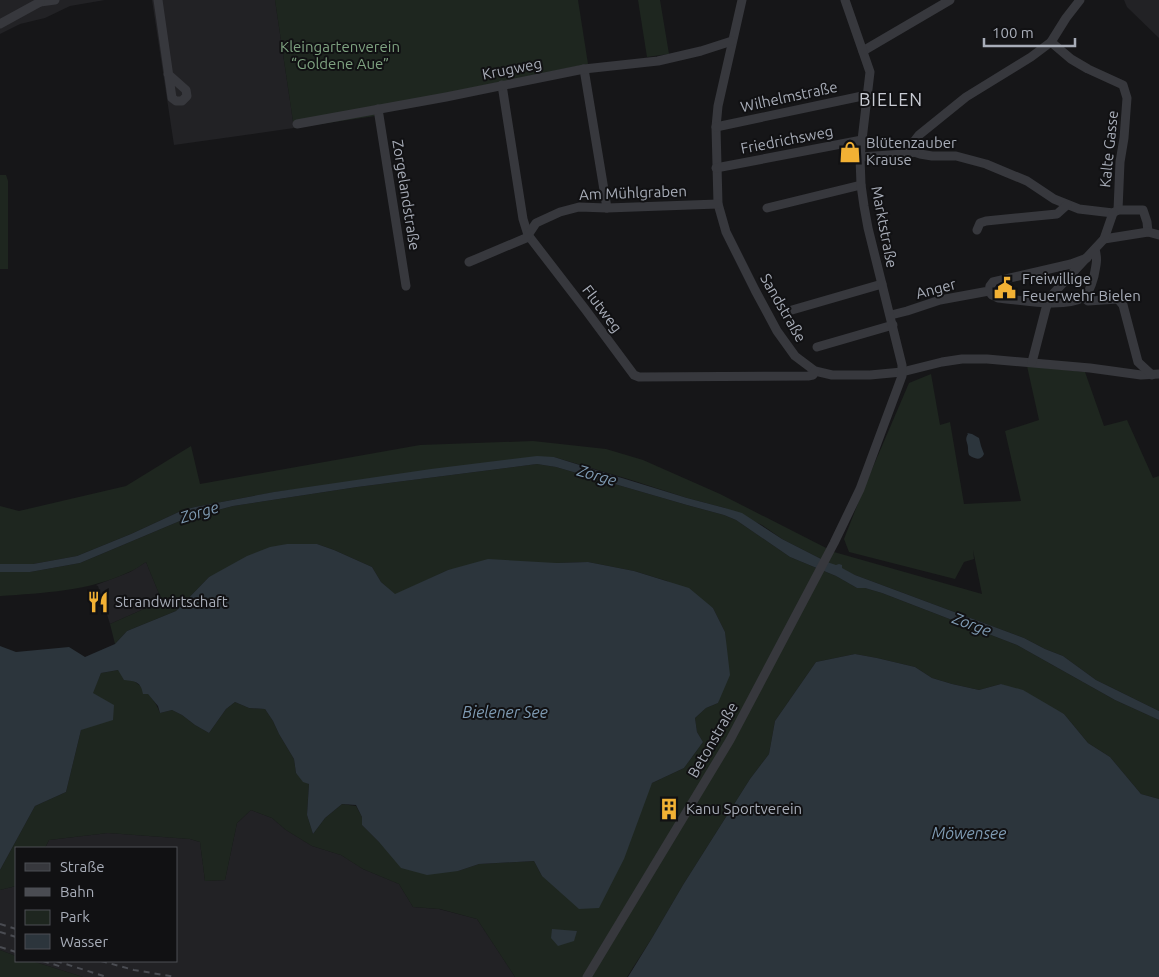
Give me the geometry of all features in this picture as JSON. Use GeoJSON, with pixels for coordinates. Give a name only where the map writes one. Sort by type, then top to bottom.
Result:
{"type":"FeatureCollection","features":[{"type":"Feature","properties":{"kind":"street"},"geometry":{"type":"LineString","coordinates":[[0,24],[40,1],[55,0]]}},
{"type":"Feature","properties":{"kind":"street"},"geometry":{"type":"LineString","coordinates":[[158,0],[168,74]]}},
{"type":"Feature","properties":{"kind":"street","name":"Sandstraße"},"geometry":{"type":"LineString","coordinates":[[742,0],[718,106],[716,127],[718,204],[726,232],[777,331],[795,356],[815,371],[832,375],[870,375],[902,372],[962,359],[1032,362],[1141,375],[1156,375]]}},
{"type":"Feature","properties":{"kind":"street","name":"Marktstraße"},"geometry":{"type":"LineString","coordinates":[[845,0],[870,72],[860,157],[861,185],[864,206],[891,315],[902,372]]}},
{"type":"Feature","properties":{"kind":"street"},"geometry":{"type":"LineString","coordinates":[[863,51],[950,0]]}},
{"type":"Feature","properties":{"kind":"street"},"geometry":{"type":"LineString","coordinates":[[914,152],[912,144],[919,135],[966,97],[1031,57],[1051,42],[1080,0]]}},
{"type":"Feature","properties":{"kind":"street","name":"Krugweg"},"geometry":{"type":"LineString","coordinates":[[297,124],[584,69],[658,61],[732,42]]}},
{"type":"Feature","properties":{"kind":"street","name":"Kalte Gasse"},"geometry":{"type":"LineString","coordinates":[[1051,42],[1071,59],[1123,85],[1127,98],[1115,212],[1104,239]]}},
{"type":"Feature","properties":{"kind":"street"},"geometry":{"type":"LineString","coordinates":[[584,69],[607,208]]}},
{"type":"Feature","properties":{"kind":"street","name":"Flutweg"},"geometry":{"type":"LineString","coordinates":[[502,85],[523,219],[528,235],[634,375],[639,377],[808,376],[813,375],[815,371]]}},
{"type":"Feature","properties":{"kind":"street","name":"Wilhelmstraße"},"geometry":{"type":"LineString","coordinates":[[716,127],[867,95]]}},
{"type":"Feature","properties":{"kind":"street","name":"Zorgelandstraße"},"geometry":{"type":"LineString","coordinates":[[378,109],[406,286]]}},
{"type":"Feature","properties":{"kind":"street","name":"Friedrichsweg"},"geometry":{"type":"LineString","coordinates":[[716,168],[862,140]]}},
{"type":"Feature","properties":{"kind":"street"},"geometry":{"type":"LineString","coordinates":[[860,157],[914,152],[932,156],[956,156],[986,164],[1027,181],[1054,199],[1079,209],[1115,212],[1143,210],[1148,232]]}},
{"type":"Feature","properties":{"kind":"street"},"geometry":{"type":"LineString","coordinates":[[767,208],[861,185]]}},
{"type":"Feature","properties":{"kind":"street","name":"Am Mühlgraben"},"geometry":{"type":"LineString","coordinates":[[469,262],[521,240],[528,235],[536,224],[560,212],[579,207],[607,208],[718,204]]}},
{"type":"Feature","properties":{"kind":"street"},"geometry":{"type":"LineString","coordinates":[[977,230],[980,223],[986,221],[1057,214],[1067,205]]}},
{"type":"Feature","properties":{"kind":"street"},"geometry":{"type":"LineString","coordinates":[[1032,362],[1047,304],[1055,291],[1104,239],[1148,232],[1159,235]]}},
{"type":"Feature","properties":{"kind":"street"},"geometry":{"type":"LineString","coordinates":[[989,291],[998,298],[1047,304],[1083,297],[1088,292],[1092,283],[1097,260],[1095,249]]}},
{"type":"Feature","properties":{"kind":"street","name":"Anger"},"geometry":{"type":"LineString","coordinates":[[891,315],[940,300],[989,291],[993,282],[1071,264],[1087,258]]}},
{"type":"Feature","properties":{"kind":"street"},"geometry":{"type":"LineString","coordinates":[[792,310],[882,284]]}},
{"type":"Feature","properties":{"kind":"street"},"geometry":{"type":"LineString","coordinates":[[1083,297],[1088,301],[1118,299],[1123,305],[1138,362],[1156,375]]}},
{"type":"Feature","properties":{"kind":"street"},"geometry":{"type":"LineString","coordinates":[[817,347],[893,325]]}},
{"type":"Feature","properties":{"kind":"street","name":"Betonstraße"},"geometry":{"type":"LineString","coordinates":[[587,977],[730,740],[830,550],[860,489],[902,372]]}},
{"type":"Feature","properties":{"kind":"shaded area"},"geometry":{"type":"Polygon","coordinates":[[[0,0],[105,0],[70,6],[45,18],[20,24],[0,34],[0,0]]]}},
{"type":"Feature","properties":{"kind":"shaded area"},"geometry":{"type":"Polygon","coordinates":[[[152,0],[275,0],[294,128],[174,145],[152,0]]]}},
{"type":"Feature","properties":{"kind":"shaded area"},"geometry":{"type":"Polygon","coordinates":[[[1124,0],[1159,0],[1159,38],[1127,7],[1124,0]]]}},
{"type":"Feature","properties":{"kind":"shaded area"},"geometry":{"type":"Polygon","coordinates":[[[146,562],[162,601],[110,624],[98,586],[96,585],[130,572],[146,562]]]}},
{"type":"Feature","properties":{"kind":"shaded area"},"geometry":{"type":"Polygon","coordinates":[[[251,810],[272,818],[286,830],[312,846],[341,855],[363,869],[399,884],[413,907],[439,909],[477,919],[515,977],[83,977],[35,962],[178,962],[178,847],[46,847],[49,840],[108,833],[190,839],[200,842],[205,881],[225,880],[237,823],[251,810]]]}},
{"type":"Feature","properties":{"kind":"shaded area"},"geometry":{"type":"Polygon","coordinates":[[[15,886],[15,956],[0,950],[0,890],[15,886]]]}},
{"type":"Feature","properties":{"kind":"green space","name":"Kleingartenverein “Goldene Aue”"},"geometry":{"type":"Polygon","coordinates":[[[275,0],[578,0],[588,64],[373,108],[375,116],[294,128],[275,0]]]}},
{"type":"Feature","properties":{"kind":"green space"},"geometry":{"type":"Polygon","coordinates":[[[638,0],[660,0],[669,54],[647,57],[638,0]]]}},
{"type":"Feature","properties":{"kind":"green space"},"geometry":{"type":"Polygon","coordinates":[[[0,175],[6,175],[8,181],[8,269],[0,269],[0,175]]]}},
{"type":"Feature","properties":{"kind":"green space"},"geometry":{"type":"Polygon","coordinates":[[[1027,366],[1085,372],[1104,426],[1127,420],[1153,478],[1159,476],[1159,711],[1096,680],[1063,656],[1024,638],[855,575],[782,539],[762,525],[725,508],[554,457],[275,492],[195,507],[183,510],[77,556],[33,564],[0,564],[0,506],[19,511],[126,486],[191,446],[200,484],[420,445],[533,441],[606,449],[643,460],[720,494],[834,552],[982,594],[973,550],[974,559],[964,562],[955,579],[849,552],[844,539],[909,383],[931,374],[940,425],[950,422],[964,504],[1021,501],[1005,431],[1039,420],[1027,366]]]}},
{"type":"Feature","properties":{"kind":"green space"},"geometry":{"type":"Polygon","coordinates":[[[537,464],[556,467],[724,515],[736,520],[790,557],[836,576],[857,588],[865,588],[882,593],[1017,645],[1115,700],[1159,720],[1159,799],[1141,794],[1110,757],[1088,743],[1064,714],[1001,684],[979,690],[932,678],[915,667],[855,654],[816,662],[775,721],[769,754],[750,779],[627,977],[515,977],[477,919],[440,909],[413,907],[399,884],[363,869],[341,855],[312,846],[286,830],[272,818],[251,810],[237,823],[225,880],[205,881],[200,842],[190,839],[108,833],[49,840],[46,847],[15,847],[15,886],[0,890],[0,870],[35,806],[66,792],[81,730],[113,705],[92,693],[101,673],[118,670],[137,683],[153,699],[160,713],[172,710],[209,733],[226,709],[235,702],[249,708],[265,709],[294,759],[296,773],[309,784],[307,815],[313,834],[325,818],[342,804],[356,806],[362,817],[362,825],[379,842],[458,871],[479,864],[534,861],[542,876],[652,783],[684,768],[703,742],[697,732],[695,718],[706,708],[718,703],[726,648],[725,632],[713,608],[667,581],[634,571],[588,562],[448,570],[395,595],[381,582],[372,567],[317,544],[287,544],[209,577],[176,611],[127,631],[115,644],[110,624],[162,601],[146,562],[114,578],[82,587],[0,596],[0,572],[30,572],[80,563],[187,518],[233,506],[357,487],[537,464]]]}},
{"type":"Feature","properties":{"kind":"green space"},"geometry":{"type":"Polygon","coordinates":[[[0,950],[15,956],[15,962],[35,962],[83,977],[0,977],[0,950]]]}},
{"type":"Feature","properties":{"kind":"water"},"geometry":{"type":"Polygon","coordinates":[[[967,433],[979,438],[984,454],[981,458],[969,455],[966,439],[967,433]]]}},
{"type":"Feature","properties":{"kind":"water","name":"Zorge"},"geometry":{"type":"Polygon","coordinates":[[[537,456],[554,457],[742,513],[782,539],[827,562],[842,565],[842,568],[855,575],[1024,638],[1063,656],[1096,680],[1159,711],[1159,720],[1115,700],[1017,645],[882,593],[865,588],[857,588],[836,576],[790,557],[736,520],[724,515],[556,467],[537,464],[357,487],[233,506],[187,518],[80,563],[30,572],[0,572],[0,564],[33,564],[77,556],[183,510],[195,507],[274,492],[537,456]]]}},
{"type":"Feature","properties":{"kind":"water","name":"Bielener See"},"geometry":{"type":"Polygon","coordinates":[[[287,544],[317,544],[372,567],[381,582],[395,594],[448,570],[488,559],[556,563],[588,562],[634,571],[689,588],[713,608],[725,632],[730,675],[718,703],[706,708],[695,718],[697,732],[703,742],[684,768],[652,783],[624,859],[599,908],[579,909],[542,876],[534,861],[479,864],[458,871],[427,875],[401,868],[362,825],[362,817],[356,805],[342,804],[325,818],[313,834],[307,815],[309,784],[303,782],[296,773],[294,759],[265,709],[249,708],[235,702],[226,709],[209,733],[172,710],[160,713],[158,706],[148,694],[143,694],[139,685],[135,682],[124,680],[118,670],[101,673],[93,693],[114,705],[113,720],[81,730],[66,792],[35,806],[0,870],[0,646],[16,652],[69,647],[85,657],[115,644],[127,631],[176,611],[209,577],[247,556],[270,547],[287,544]]]}},
{"type":"Feature","properties":{"kind":"water","name":"Möwensee"},"geometry":{"type":"Polygon","coordinates":[[[855,654],[915,667],[932,678],[979,690],[1001,684],[1023,690],[1064,714],[1088,743],[1110,757],[1141,794],[1159,799],[1159,977],[628,977],[750,779],[769,754],[775,721],[816,662],[855,654]]]}},
{"type":"Feature","properties":{"kind":"water"},"geometry":{"type":"Polygon","coordinates":[[[552,929],[577,931],[574,941],[558,946],[551,938],[552,929]]]}},
{"type":"Feature","properties":{"kind":"railway"},"geometry":{"type":"LineString","coordinates":[[0,924],[15,929]]}},
{"type":"Feature","properties":{"kind":"railway"},"geometry":{"type":"LineString","coordinates":[[0,932],[15,937]]}},
{"type":"Feature","properties":{"kind":"railway"},"geometry":{"type":"LineString","coordinates":[[0,947],[15,952]]}},
{"type":"Feature","properties":{"kind":"railway"},"geometry":{"type":"LineString","coordinates":[[46,962],[62,967]]}},
{"type":"Feature","properties":{"kind":"railway"},"geometry":{"type":"LineString","coordinates":[[59,962],[107,977]]}},
{"type":"Feature","properties":{"kind":"railway"},"geometry":{"type":"LineString","coordinates":[[105,962],[134,970],[176,977]]}},
{"type":"Feature","properties":{"kind":"place","name":"Blütenzauber Krause"},"geometry":{"type":"Point","coordinates":[850,152]}},
{"type":"Feature","properties":{"kind":"place","name":"Freiwillige Feuerwehr Bielen"},"geometry":{"type":"Point","coordinates":[1005,288]}},
{"type":"Feature","properties":{"kind":"place","name":"Strandwirtschaft"},"geometry":{"type":"Point","coordinates":[98,602]}},
{"type":"Feature","properties":{"kind":"place","name":"Kanu Sportverein"},"geometry":{"type":"Point","coordinates":[669,809]}},
{"type":"Feature","properties":{"kind":"district","name":"BIELEN"},"geometry":{"type":"Point","coordinates":[891,100]}}]}
